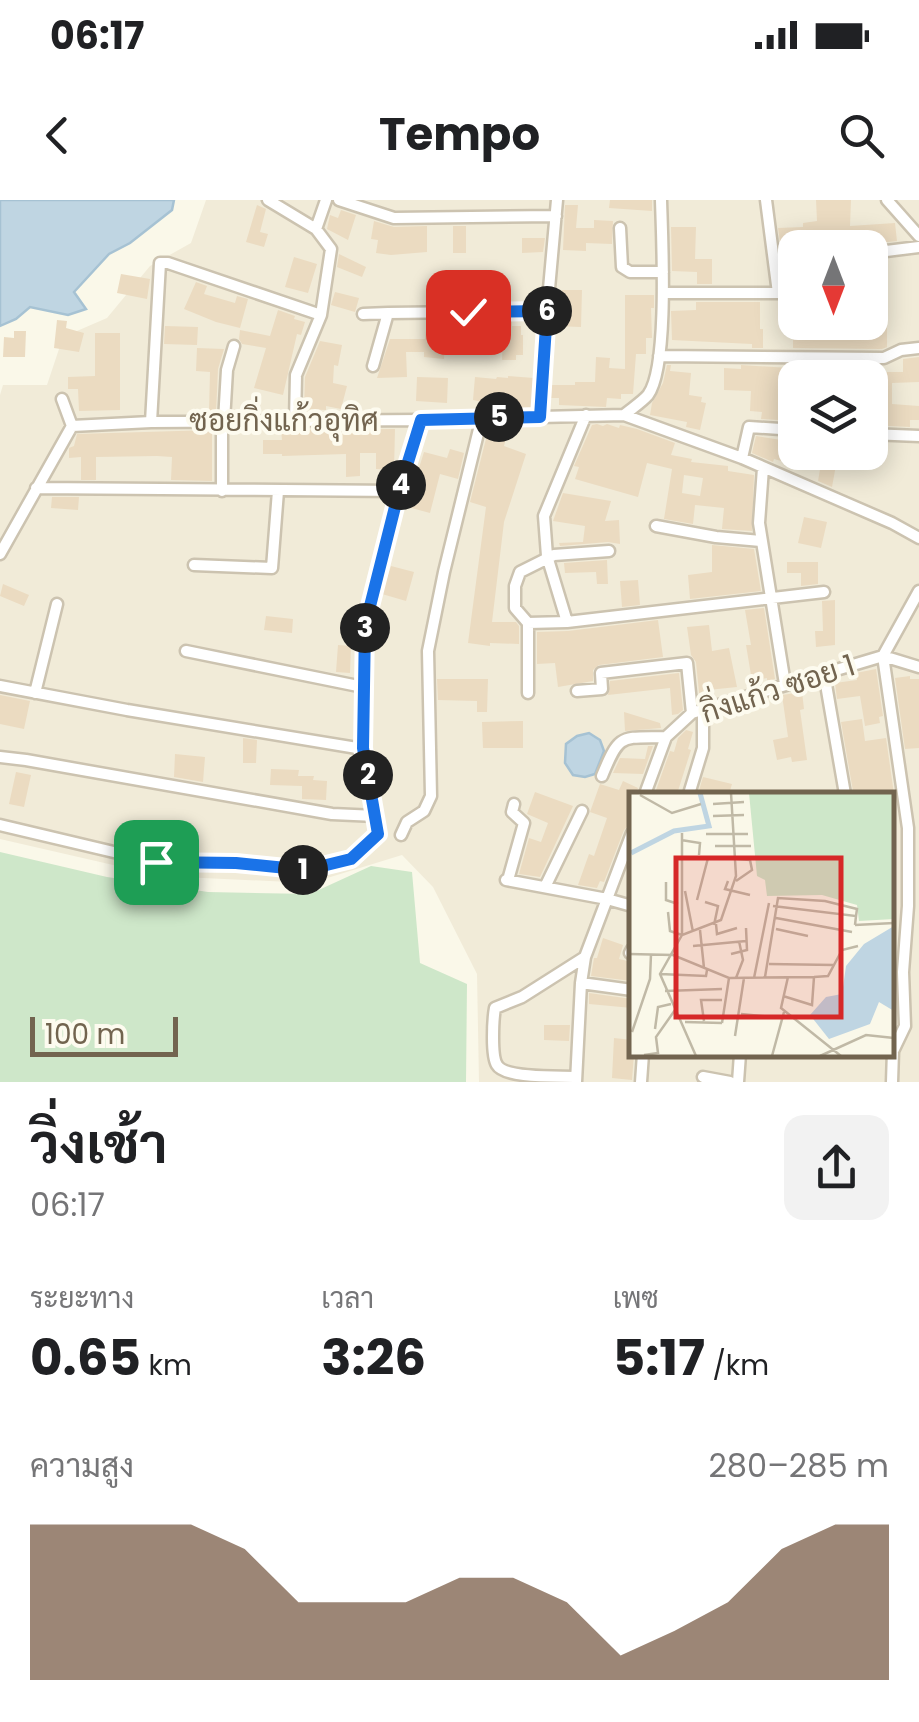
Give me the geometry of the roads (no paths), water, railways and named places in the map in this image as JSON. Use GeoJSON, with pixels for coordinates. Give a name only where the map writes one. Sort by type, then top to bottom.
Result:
{"type":"FeatureCollection","features":[{"type":"Feature","properties":{"kind":"street"},"geometry":{"type":"LineString","coordinates":[[268,200],[316,229],[331,249],[321,315],[296,374],[294,421]]}},
{"type":"Feature","properties":{"kind":"street"},"geometry":{"type":"LineString","coordinates":[[316,229],[326,200]]}},
{"type":"Feature","properties":{"kind":"street"},"geometry":{"type":"LineString","coordinates":[[339,200],[394,218],[556,216]]}},
{"type":"Feature","properties":{"kind":"street"},"geometry":{"type":"LineString","coordinates":[[540,417],[558,200]]}},
{"type":"Feature","properties":{"kind":"street"},"geometry":{"type":"LineString","coordinates":[[624,415],[650,393],[660,356],[661,200]]}},
{"type":"Feature","properties":{"kind":"street"},"geometry":{"type":"LineString","coordinates":[[663,293],[778,294],[766,200]]}},
{"type":"Feature","properties":{"kind":"street"},"geometry":{"type":"LineString","coordinates":[[887,200],[919,236]]}},
{"type":"Feature","properties":{"kind":"street"},"geometry":{"type":"LineString","coordinates":[[620,228],[622,267],[630,272],[663,272]]}},
{"type":"Feature","properties":{"kind":"street"},"geometry":{"type":"LineString","coordinates":[[888,251],[919,247]]}},
{"type":"Feature","properties":{"kind":"street"},"geometry":{"type":"LineString","coordinates":[[151,422],[160,263],[321,315]]}},
{"type":"Feature","properties":{"kind":"street"},"geometry":{"type":"LineString","coordinates":[[363,314],[547,311]]}},
{"type":"Feature","properties":{"kind":"street"},"geometry":{"type":"LineString","coordinates":[[373,366],[388,314]]}},
{"type":"Feature","properties":{"kind":"street"},"geometry":{"type":"LineString","coordinates":[[222,492],[227,370],[234,346]]}},
{"type":"Feature","properties":{"kind":"street"},"geometry":{"type":"LineString","coordinates":[[660,356],[884,358],[901,350],[919,348]]}},
{"type":"Feature","properties":{"kind":"street"},"geometry":{"type":"LineString","coordinates":[[0,554],[72,426],[62,399]]}},
{"type":"Feature","properties":{"kind":"street","name":"ซอยกิ่งแก้วอุทิศ"},"geometry":{"type":"LineString","coordinates":[[72,426],[624,415],[742,458],[919,538]]}},
{"type":"Feature","properties":{"kind":"street"},"geometry":{"type":"LineString","coordinates":[[567,622],[548,558],[544,516],[586,416]]}},
{"type":"Feature","properties":{"kind":"street"},"geometry":{"type":"LineString","coordinates":[[401,835],[407,822],[424,811],[431,796],[428,652],[482,417]]}},
{"type":"Feature","properties":{"kind":"street"},"geometry":{"type":"LineString","coordinates":[[0,825],[156,862],[236,863],[306,870],[351,859],[378,834],[363,748],[365,626],[421,420]]}},
{"type":"Feature","properties":{"kind":"street"},"geometry":{"type":"LineString","coordinates":[[742,458],[750,427],[778,429]]}},
{"type":"Feature","properties":{"kind":"street"},"geometry":{"type":"LineString","coordinates":[[888,435],[919,436]]}},
{"type":"Feature","properties":{"kind":"street"},"geometry":{"type":"LineString","coordinates":[[763,468],[759,502],[761,540],[785,684]]}},
{"type":"Feature","properties":{"kind":"street"},"geometry":{"type":"LineString","coordinates":[[36,488],[399,491]]}},
{"type":"Feature","properties":{"kind":"street"},"geometry":{"type":"LineString","coordinates":[[194,565],[272,568],[278,492]]}},
{"type":"Feature","properties":{"kind":"street"},"geometry":{"type":"LineString","coordinates":[[656,526],[761,540]]}},
{"type":"Feature","properties":{"kind":"street"},"geometry":{"type":"LineString","coordinates":[[528,693],[528,624],[515,608],[515,586],[520,572],[554,555],[608,551]]}},
{"type":"Feature","properties":{"kind":"street","name":"กิ่งแก้ว ซอย 1"},"geometry":{"type":"LineString","coordinates":[[647,792],[666,737],[698,712],[883,656],[919,590]]}},
{"type":"Feature","properties":{"kind":"street"},"geometry":{"type":"LineString","coordinates":[[528,624],[824,592]]}},
{"type":"Feature","properties":{"kind":"street"},"geometry":{"type":"LineString","coordinates":[[35,692],[57,604]]}},
{"type":"Feature","properties":{"kind":"street"},"geometry":{"type":"LineString","coordinates":[[186,651],[363,687]]}},
{"type":"Feature","properties":{"kind":"street"},"geometry":{"type":"LineString","coordinates":[[894,1047],[905,1026],[897,971],[908,906],[913,828],[883,656],[919,668]]}},
{"type":"Feature","properties":{"kind":"street"},"geometry":{"type":"LineString","coordinates":[[577,691],[602,689],[601,673],[687,663],[703,748],[690,792]]}},
{"type":"Feature","properties":{"kind":"street"},"geometry":{"type":"LineString","coordinates":[[824,672],[845,792]]}},
{"type":"Feature","properties":{"kind":"street"},"geometry":{"type":"LineString","coordinates":[[0,686],[363,748]]}},
{"type":"Feature","properties":{"kind":"street"},"geometry":{"type":"LineString","coordinates":[[602,776],[614,746],[622,741],[666,737]]}},
{"type":"Feature","properties":{"kind":"street"},"geometry":{"type":"LineString","coordinates":[[0,758],[332,814],[376,816]]}},
{"type":"Feature","properties":{"kind":"street"},"geometry":{"type":"LineString","coordinates":[[514,804],[512,812],[524,823],[507,880],[629,905]]}},
{"type":"Feature","properties":{"kind":"street"},"geometry":{"type":"LineString","coordinates":[[545,887],[582,811]]}},
{"type":"Feature","properties":{"kind":"street"},"geometry":{"type":"LineString","coordinates":[[586,957],[522,997],[495,1008],[496,1065],[504,1071],[528,1076],[576,1080],[586,957],[629,841]]}},
{"type":"Feature","properties":{"kind":"street"},"geometry":{"type":"LineString","coordinates":[[581,983],[629,990]]}},
{"type":"Feature","properties":{"kind":"street"},"geometry":{"type":"LineString","coordinates":[[641,1082],[643,1057]]}},
{"type":"Feature","properties":{"kind":"street"},"geometry":{"type":"LineString","coordinates":[[738,1082],[740,1057]]}},
{"type":"Feature","properties":{"kind":"street"},"geometry":{"type":"LineString","coordinates":[[703,1077],[730,1082]]}},
{"type":"Feature","properties":{"kind":"water"},"geometry":{"type":"Polygon","coordinates":[[[0,200],[174,200],[172,210],[130,243],[109,254],[74,292],[86,309],[68,315],[30,307],[0,326],[0,200]]]}},
{"type":"Feature","properties":{"kind":"water"},"geometry":{"type":"Polygon","coordinates":[[[589,733],[600,740],[604,751],[595,774],[573,775],[565,763],[566,744],[589,733]]]}}]}
